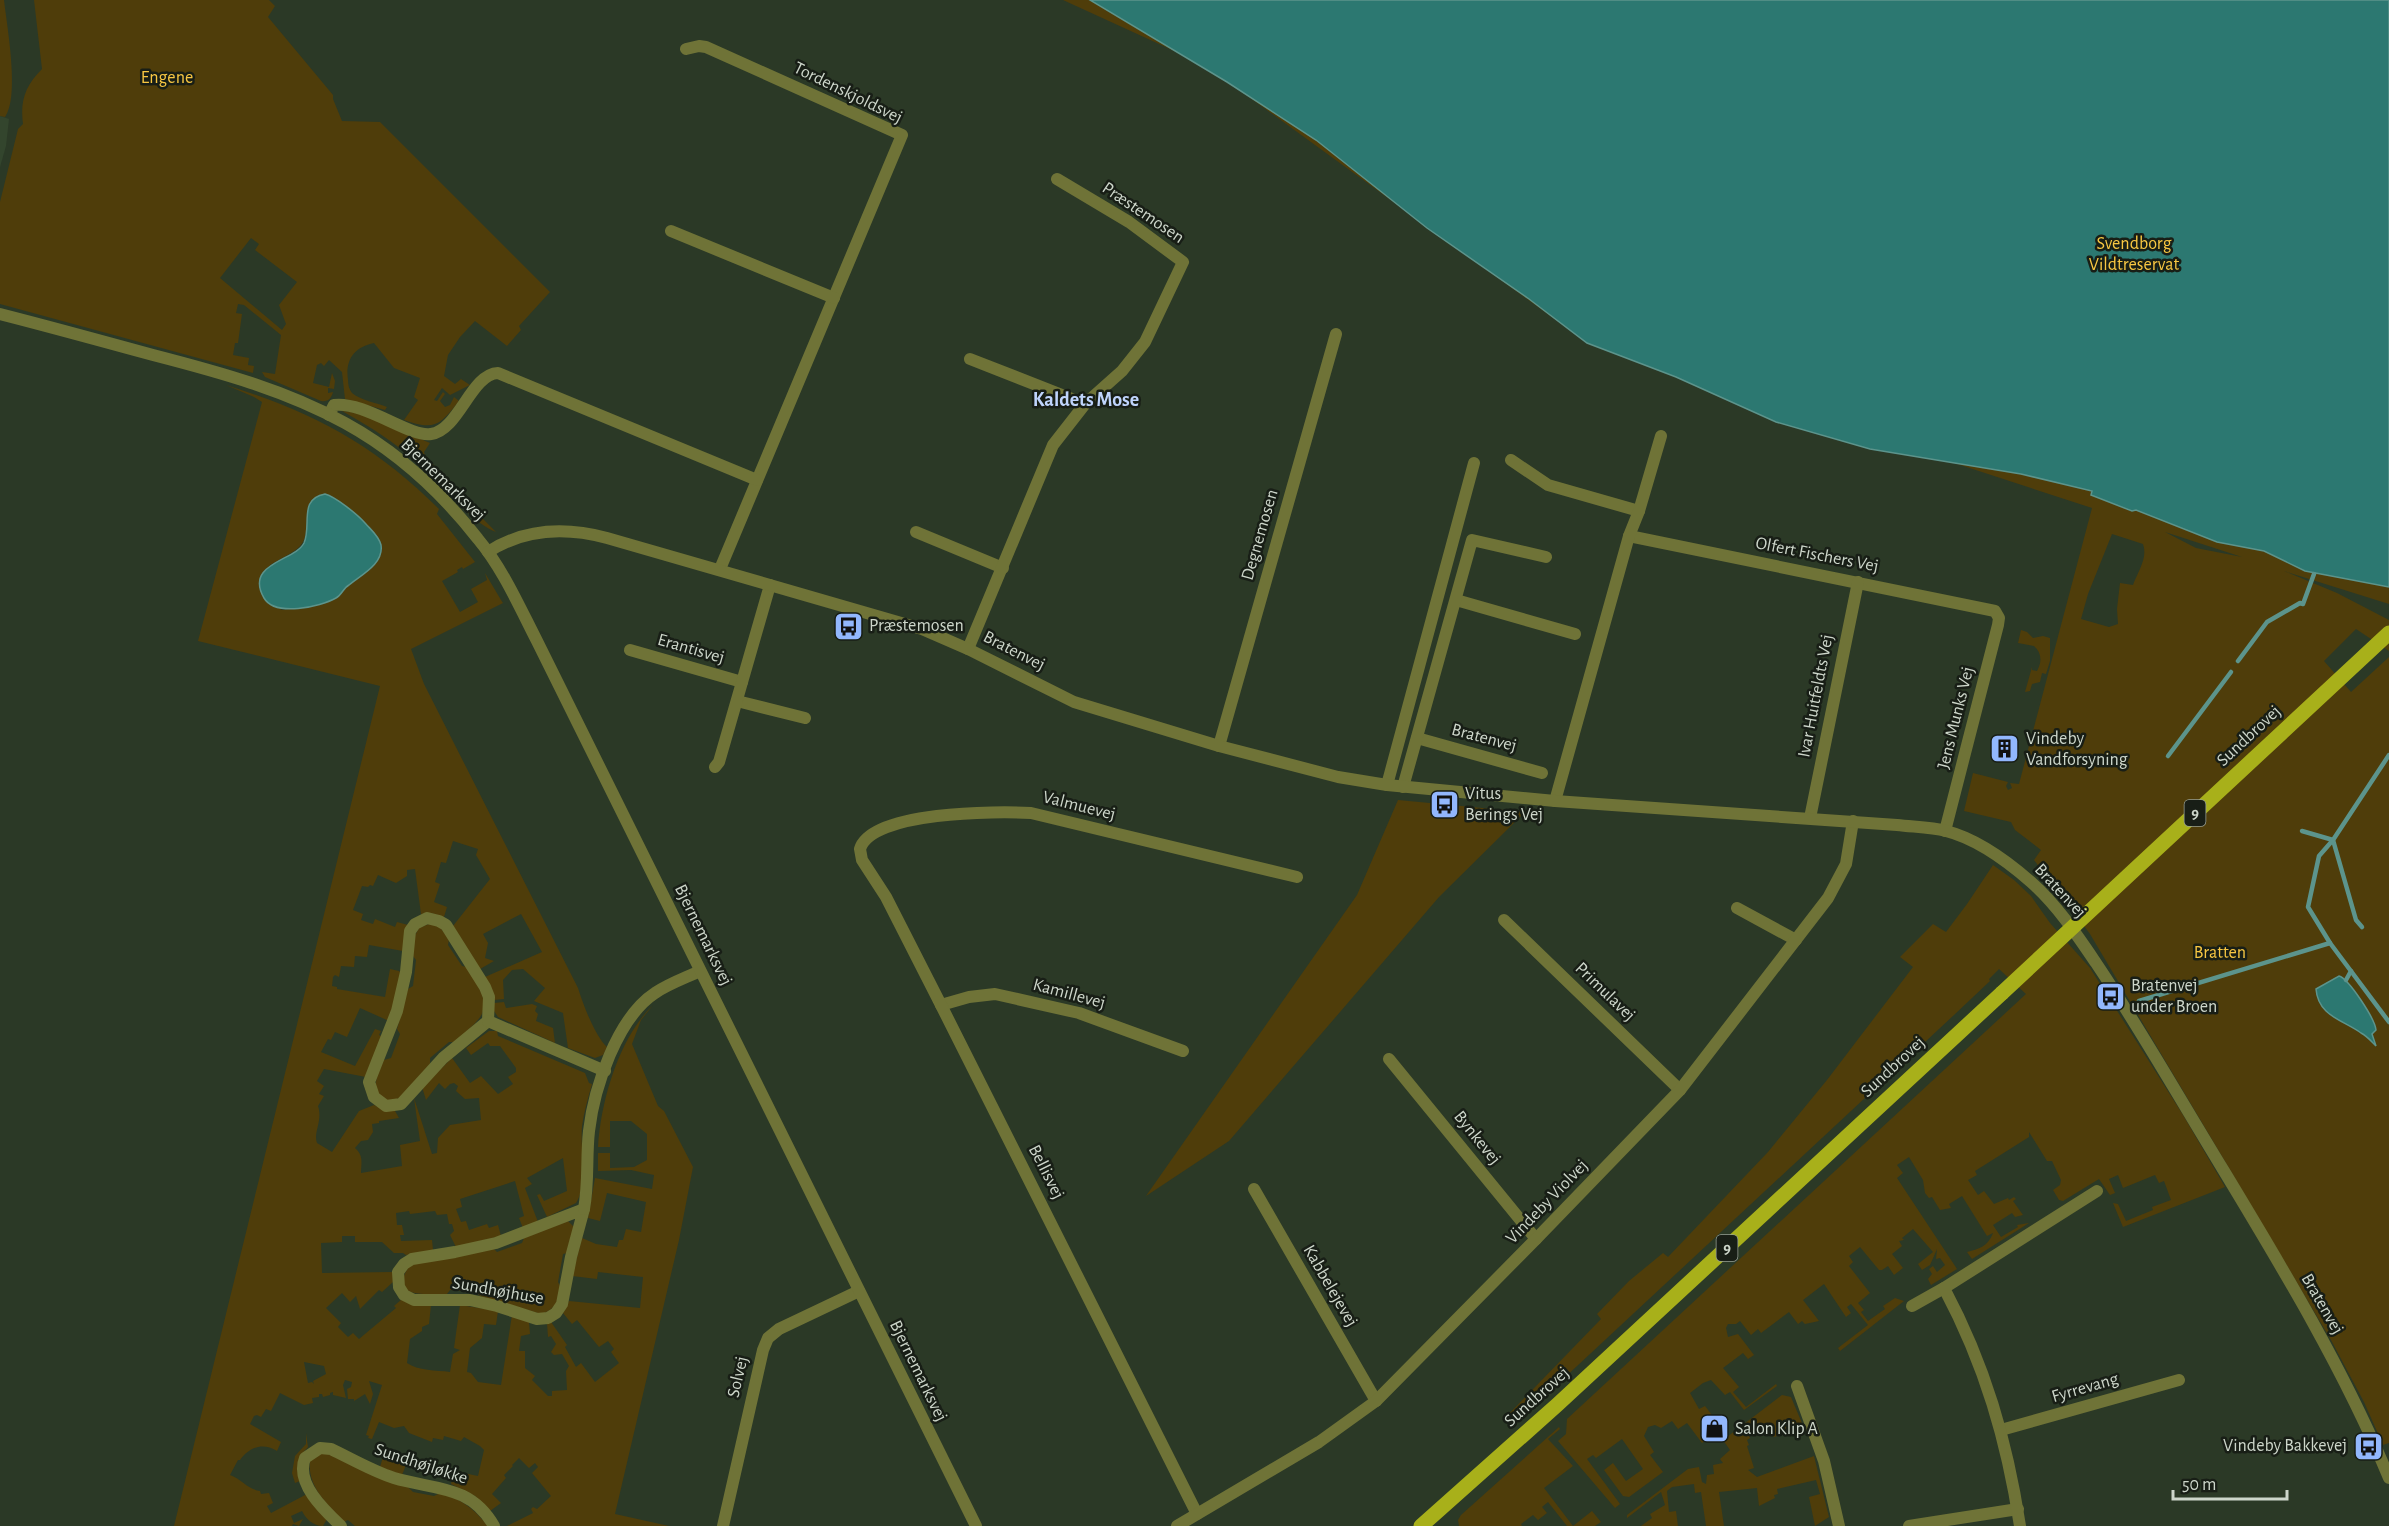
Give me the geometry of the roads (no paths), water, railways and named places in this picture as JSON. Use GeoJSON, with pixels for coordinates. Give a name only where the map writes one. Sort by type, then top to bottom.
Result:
{"type":"FeatureCollection","features":[{"type":"Feature","properties":{"kind":"main road","name":"Sundbrovej"},"geometry":{"type":"LineString","coordinates":[[1421,1526],[1557,1406],[2389,633]]}},
{"type":"Feature","properties":{"kind":"street","name":"Tordenskjoldsvej"},"geometry":{"type":"LineString","coordinates":[[686,49],[706,47],[902,135],[720,569]]}},
{"type":"Feature","properties":{"kind":"street","name":"Præstemosen"},"geometry":{"type":"LineString","coordinates":[[968,649],[1004,568],[1053,445],[1085,404],[1122,371],[1145,342],[1183,262],[1129,222],[1057,179]]}},
{"type":"Feature","properties":{"kind":"street"},"geometry":{"type":"LineString","coordinates":[[671,231],[834,298]]}},
{"type":"Feature","properties":{"kind":"street","name":"Bjernemarksvej"},"geometry":{"type":"LineString","coordinates":[[0,314],[236,378],[278,392],[329,415],[373,441],[412,470],[456,513],[488,552],[525,616],[976,1526]]}},
{"type":"Feature","properties":{"kind":"street","name":"Degnemosen"},"geometry":{"type":"LineString","coordinates":[[1219,746],[1336,334]]}},
{"type":"Feature","properties":{"kind":"street"},"geometry":{"type":"LineString","coordinates":[[970,359],[1085,404]]}},
{"type":"Feature","properties":{"kind":"street","name":"Bjernemarksvej"},"geometry":{"type":"LineString","coordinates":[[329,415],[334,405],[347,406],[377,414],[418,432],[429,434],[443,428],[486,377],[492,373],[498,373],[757,480]]}},
{"type":"Feature","properties":{"kind":"street"},"geometry":{"type":"LineString","coordinates":[[1555,801],[1629,536],[1639,511],[1661,436]]}},
{"type":"Feature","properties":{"kind":"street"},"geometry":{"type":"LineString","coordinates":[[1511,460],[1548,485],[1639,511]]}},
{"type":"Feature","properties":{"kind":"street"},"geometry":{"type":"LineString","coordinates":[[1387,785],[1474,463]]}},
{"type":"Feature","properties":{"kind":"street","name":"Bratenvej"},"geometry":{"type":"LineString","coordinates":[[488,552],[514,538],[534,532],[568,531],[594,535],[720,569],[922,629],[968,649],[1074,702],[1219,746],[1338,777],[1403,787],[1555,801],[1853,821],[1945,831],[1977,844],[2019,872],[2041,892],[2084,945],[2159,1063],[2339,1370],[2360,1409],[2389,1478]]}},
{"type":"Feature","properties":{"kind":"street"},"geometry":{"type":"LineString","coordinates":[[916,532],[1004,568]]}},
{"type":"Feature","properties":{"kind":"street","name":"Olfert Fischers Vej"},"geometry":{"type":"LineString","coordinates":[[1629,536],[1987,608],[1997,613]]}},
{"type":"Feature","properties":{"kind":"street"},"geometry":{"type":"LineString","coordinates":[[1403,787],[1472,540],[1546,557]]}},
{"type":"Feature","properties":{"kind":"street","name":"Ivar Huitfeldts Vej"},"geometry":{"type":"LineString","coordinates":[[1810,818],[1858,582]]}},
{"type":"Feature","properties":{"kind":"street","name":"Erantisvej"},"geometry":{"type":"LineString","coordinates":[[715,767],[719,762],[770,585]]}},
{"type":"Feature","properties":{"kind":"street"},"geometry":{"type":"LineString","coordinates":[[1456,600],[1575,634]]}},
{"type":"Feature","properties":{"kind":"street","name":"Jens Munks Vej"},"geometry":{"type":"LineString","coordinates":[[1945,831],[1998,625],[1997,613]]}},
{"type":"Feature","properties":{"kind":"street","name":"Erantisvej"},"geometry":{"type":"LineString","coordinates":[[630,650],[742,682]]}},
{"type":"Feature","properties":{"kind":"street"},"geometry":{"type":"LineString","coordinates":[[736,701],[805,718]]}},
{"type":"Feature","properties":{"kind":"street","name":"Bratenvej"},"geometry":{"type":"LineString","coordinates":[[1417,738],[1542,773]]}},
{"type":"Feature","properties":{"kind":"street","name":"Valmuevej"},"geometry":{"type":"LineString","coordinates":[[860,849],[867,836],[907,821],[948,814],[990,811],[1030,813],[1297,877]]}},
{"type":"Feature","properties":{"kind":"street","name":"Vindeby Violvej"},"geometry":{"type":"LineString","coordinates":[[1177,1526],[1319,1442],[1376,1401],[1680,1090],[1828,898],[1846,864],[1853,821]]}},
{"type":"Feature","properties":{"kind":"street","name":"Bellisvej"},"geometry":{"type":"LineString","coordinates":[[860,849],[862,860],[886,897],[942,1005],[1197,1514]]}},
{"type":"Feature","properties":{"kind":"street"},"geometry":{"type":"LineString","coordinates":[[1737,908],[1796,940]]}},
{"type":"Feature","properties":{"kind":"street"},"geometry":{"type":"LineString","coordinates":[[435,919],[449,929],[487,992],[488,1021],[443,1059],[401,1104],[386,1106],[374,1097],[369,1082],[394,1020],[406,972],[410,931],[419,921],[435,919]]}},
{"type":"Feature","properties":{"kind":"street","name":"Primulavej"},"geometry":{"type":"LineString","coordinates":[[1504,920],[1680,1090]]}},
{"type":"Feature","properties":{"kind":"street","name":"Sundhøjhuse"},"geometry":{"type":"LineString","coordinates":[[584,1209],[496,1243],[412,1259],[398,1272],[399,1287],[404,1295],[414,1300],[470,1300],[537,1319],[548,1318],[556,1313],[562,1304],[568,1268],[584,1209],[588,1183],[591,1117],[604,1071],[621,1032],[638,1007],[655,993],[700,971]]}},
{"type":"Feature","properties":{"kind":"street","name":"Kamillevej"},"geometry":{"type":"LineString","coordinates":[[942,1005],[969,997],[995,994],[1079,1013],[1183,1051]]}},
{"type":"Feature","properties":{"kind":"street"},"geometry":{"type":"LineString","coordinates":[[488,1021],[604,1071]]}},
{"type":"Feature","properties":{"kind":"street","name":"Bynkevej"},"geometry":{"type":"LineString","coordinates":[[1389,1059],[1536,1239]]}},
{"type":"Feature","properties":{"kind":"street","name":"Kabbelejevej"},"geometry":{"type":"LineString","coordinates":[[1254,1189],[1376,1401]]}},
{"type":"Feature","properties":{"kind":"street"},"geometry":{"type":"LineString","coordinates":[[1912,1306],[2097,1191]]}},
{"type":"Feature","properties":{"kind":"street"},"geometry":{"type":"LineString","coordinates":[[1944,1288],[1978,1360],[2001,1430],[2009,1460],[2020,1526]]}},
{"type":"Feature","properties":{"kind":"street","name":"Solvej"},"geometry":{"type":"LineString","coordinates":[[723,1526],[755,1380],[768,1338],[780,1329],[859,1291]]}},
{"type":"Feature","properties":{"kind":"street","name":"Fyrrevang"},"geometry":{"type":"LineString","coordinates":[[2001,1430],[2179,1380]]}},
{"type":"Feature","properties":{"kind":"street"},"geometry":{"type":"LineString","coordinates":[[1797,1386],[1824,1461],[1839,1526]]}},
{"type":"Feature","properties":{"kind":"street","name":"Sundhøjløkke"},"geometry":{"type":"LineString","coordinates":[[341,1526],[318,1501],[303,1477],[302,1468],[305,1458],[321,1448],[333,1450],[393,1478],[459,1493],[480,1508],[494,1526]]}},
{"type":"Feature","properties":{"kind":"street"},"geometry":{"type":"LineString","coordinates":[[1909,1526],[2018,1509]]}},
{"type":"Feature","properties":{"kind":"water","name":"Svendborg Vildtreservat"},"geometry":{"type":"Polygon","coordinates":[[[1090,0],[2389,0],[2389,587],[2305,571],[2264,551],[2217,542],[2136,510],[2132,511],[2091,495],[2092,491],[2021,474],[1870,449],[1776,422],[1676,377],[1587,343],[1529,299],[1427,228],[1316,140],[1227,82],[1090,0]]]}},
{"type":"Feature","properties":{"kind":"water"},"geometry":{"type":"Polygon","coordinates":[[[325,494],[352,511],[374,533],[381,545],[379,558],[338,597],[329,601],[309,607],[287,609],[270,604],[264,598],[260,586],[261,577],[265,570],[299,549],[304,543],[307,514],[311,501],[325,494]]]}},
{"type":"Feature","properties":{"kind":"water"},"geometry":{"type":"Polygon","coordinates":[[[2339,976],[2355,992],[2371,1017],[2376,1030],[2372,1034],[2376,1046],[2363,1034],[2332,1016],[2321,1005],[2316,989],[2339,976]]]}},
{"type":"Feature","properties":{"kind":"waterway"},"geometry":{"type":"LineString","coordinates":[[2238,661],[2267,622],[2300,603],[2303,604],[2314,574]]}},
{"type":"Feature","properties":{"kind":"waterway"},"geometry":{"type":"LineString","coordinates":[[2168,756],[2231,672]]}},
{"type":"Feature","properties":{"kind":"waterway"},"geometry":{"type":"LineString","coordinates":[[2139,1001],[2330,943],[2308,907],[2319,856],[2333,840],[2389,755]]}},
{"type":"Feature","properties":{"kind":"waterway"},"geometry":{"type":"LineString","coordinates":[[2302,831],[2333,840],[2356,920],[2362,927]]}},
{"type":"Feature","properties":{"kind":"waterway"},"geometry":{"type":"LineString","coordinates":[[2330,943],[2389,1022]]}},
{"type":"Feature","properties":{"kind":"waterway"},"geometry":{"type":"LineString","coordinates":[[2346,980],[2351,971]]}},
{"type":"Feature","properties":{"kind":"place","name":"Præstemosen"},"geometry":{"type":"Point","coordinates":[848,626]}},
{"type":"Feature","properties":{"kind":"place","name":"Vindeby Vandforsyning"},"geometry":{"type":"Point","coordinates":[2005,749]}},
{"type":"Feature","properties":{"kind":"place","name":"Vitus Berings Vej"},"geometry":{"type":"Point","coordinates":[1444,804]}},
{"type":"Feature","properties":{"kind":"place","name":"Bratenvej under Broen"},"geometry":{"type":"Point","coordinates":[2110,996]}},
{"type":"Feature","properties":{"kind":"place","name":"Salon Klip A"},"geometry":{"type":"Point","coordinates":[1714,1429]}},
{"type":"Feature","properties":{"kind":"place","name":"Vindeby Bakkevej"},"geometry":{"type":"Point","coordinates":[2368,1446]}},
{"type":"Feature","properties":{"kind":"district","name":"Kaldets Mose"},"geometry":{"type":"Point","coordinates":[1086,400]}},
{"type":"Feature","properties":{"kind":"park label","name":"Engene"},"geometry":{"type":"Point","coordinates":[167,78]}},
{"type":"Feature","properties":{"kind":"park label","name":"Bratten"},"geometry":{"type":"Point","coordinates":[2220,953]}}]}
